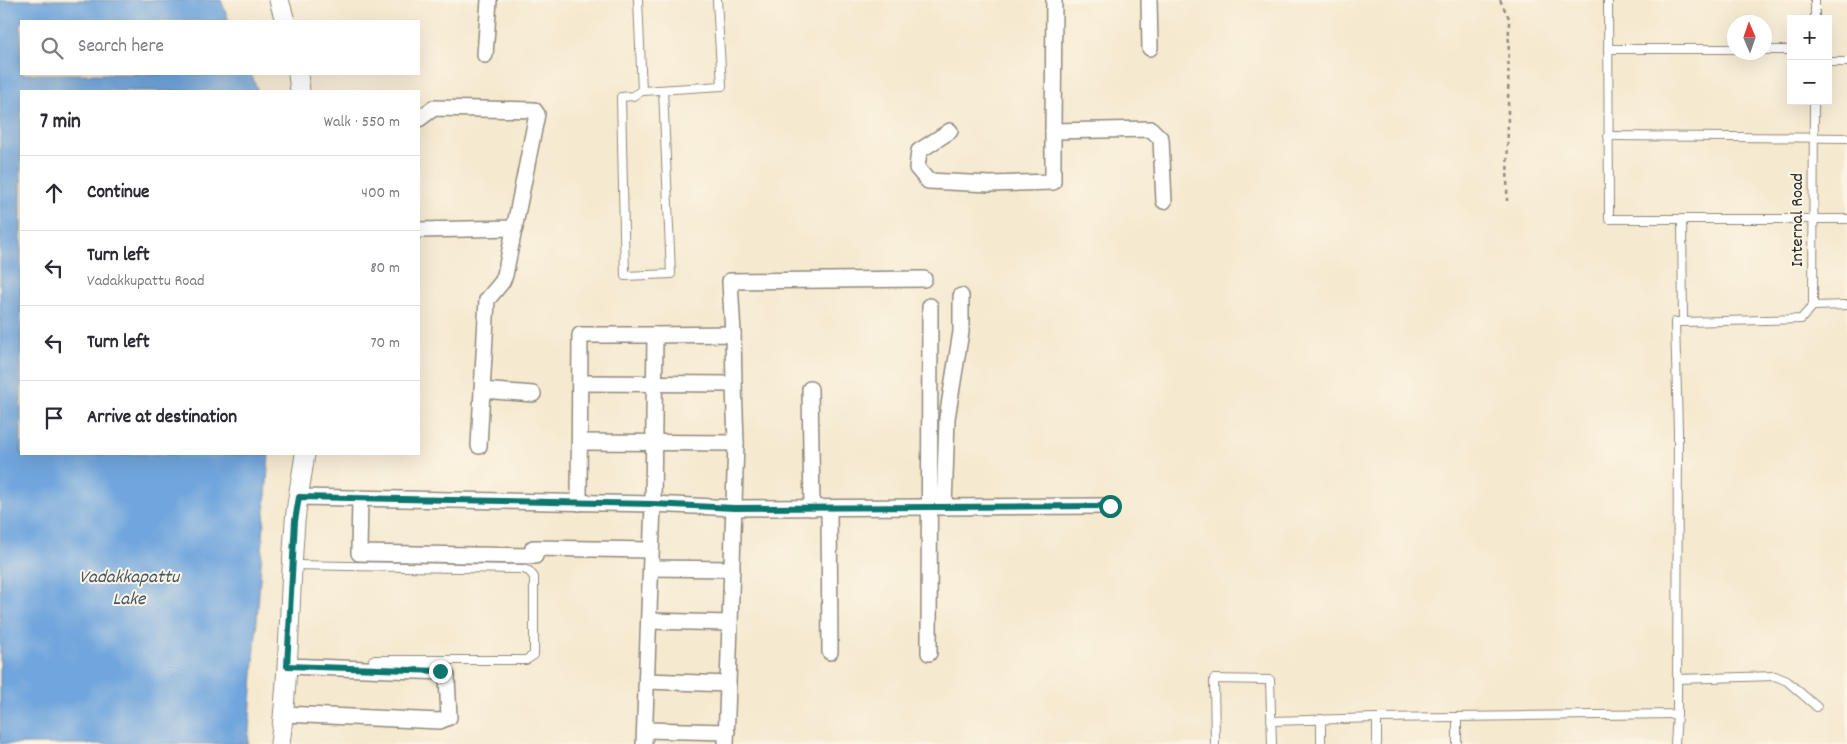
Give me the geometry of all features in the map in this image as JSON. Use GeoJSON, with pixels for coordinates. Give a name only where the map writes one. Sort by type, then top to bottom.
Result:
{"type":"FeatureCollection","features":[{"type":"Feature","properties":{"kind":"street"},"geometry":{"type":"LineString","coordinates":[[279,0],[285,20]]}},
{"type":"Feature","properties":{"kind":"street"},"geometry":{"type":"LineString","coordinates":[[485,55],[489,0]]}},
{"type":"Feature","properties":{"kind":"street"},"geometry":{"type":"LineString","coordinates":[[950,131],[920,151],[916,168],[928,181],[990,184],[1053,182],[1054,0]]}},
{"type":"Feature","properties":{"kind":"street"},"geometry":{"type":"LineString","coordinates":[[1149,0],[1150,48]]}},
{"type":"Feature","properties":{"kind":"street"},"geometry":{"type":"LineString","coordinates":[[298,75],[300,90]]}},
{"type":"Feature","properties":{"kind":"street"},"geometry":{"type":"LineString","coordinates":[[420,118],[434,108],[534,110],[537,114],[505,275],[502,282],[487,300],[479,446]]}},
{"type":"Feature","properties":{"kind":"street"},"geometry":{"type":"LineString","coordinates":[[1053,131],[1151,129],[1161,139],[1164,201]]}},
{"type":"Feature","properties":{"kind":"street"},"geometry":{"type":"LineString","coordinates":[[420,230],[515,228]]}},
{"type":"Feature","properties":{"kind":"street"},"geometry":{"type":"LineString","coordinates":[[655,336],[653,504],[645,737],[726,738],[736,443],[730,281],[924,279]]}},
{"type":"Feature","properties":{"kind":"street"},"geometry":{"type":"LineString","coordinates":[[929,653],[937,508],[947,418],[960,332],[961,296]]}},
{"type":"Feature","properties":{"kind":"street"},"geometry":{"type":"LineString","coordinates":[[930,306],[937,508]]}},
{"type":"Feature","properties":{"kind":"street"},"geometry":{"type":"LineString","coordinates":[[579,503],[580,335],[733,334]]}},
{"type":"Feature","properties":{"kind":"street"},"geometry":{"type":"LineString","coordinates":[[580,382],[734,384]]}},
{"type":"Feature","properties":{"kind":"street"},"geometry":{"type":"LineString","coordinates":[[810,389],[812,508]]}},
{"type":"Feature","properties":{"kind":"street"},"geometry":{"type":"LineString","coordinates":[[482,390],[533,394]]}},
{"type":"Feature","properties":{"kind":"street"},"geometry":{"type":"LineString","coordinates":[[580,442],[736,443]]}},
{"type":"Feature","properties":{"kind":"street"},"geometry":{"type":"LineString","coordinates":[[280,744],[284,714],[295,521],[305,455]]}},
{"type":"Feature","properties":{"kind":"street"},"geometry":{"type":"LineString","coordinates":[[299,497],[653,504],[734,508],[1110,506]]}},
{"type":"Feature","properties":{"kind":"street"},"geometry":{"type":"LineString","coordinates":[[360,498],[359,553],[535,556],[534,548],[651,550]]}},
{"type":"Feature","properties":{"kind":"street"},"geometry":{"type":"LineString","coordinates":[[830,508],[830,652]]}},
{"type":"Feature","properties":{"kind":"street"},"geometry":{"type":"LineString","coordinates":[[650,568],[732,569]]}},
{"type":"Feature","properties":{"kind":"street"},"geometry":{"type":"LineString","coordinates":[[649,621],[730,623]]}},
{"type":"Feature","properties":{"kind":"street"},"geometry":{"type":"LineString","coordinates":[[284,714],[440,721],[450,717],[447,676],[444,672],[287,666]]}},
{"type":"Feature","properties":{"kind":"street"},"geometry":{"type":"LineString","coordinates":[[647,680],[728,684]]}},
{"type":"Feature","properties":{"kind":"lane"},"geometry":{"type":"LineString","coordinates":[[638,0],[642,91]]}},
{"type":"Feature","properties":{"kind":"lane"},"geometry":{"type":"LineString","coordinates":[[664,90],[672,274],[625,276],[621,97],[633,96],[642,91],[722,86],[717,0]]}},
{"type":"Feature","properties":{"kind":"lane"},"geometry":{"type":"LineString","coordinates":[[1608,0],[1609,219],[1847,219]]}},
{"type":"Feature","properties":{"kind":"lane"},"geometry":{"type":"LineString","coordinates":[[1815,0],[1815,15]]}},
{"type":"Feature","properties":{"kind":"lane"},"geometry":{"type":"LineString","coordinates":[[1608,49],[1727,50]]}},
{"type":"Feature","properties":{"kind":"lane"},"geometry":{"type":"LineString","coordinates":[[1772,50],[1787,50]]}},
{"type":"Feature","properties":{"kind":"lane"},"geometry":{"type":"LineString","coordinates":[[1832,62],[1847,62]]}},
{"type":"Feature","properties":{"kind":"lane","name":"Internal Road"},"geometry":{"type":"LineString","coordinates":[[1813,306],[1814,105]]}},
{"type":"Feature","properties":{"kind":"lane"},"geometry":{"type":"LineString","coordinates":[[1608,136],[1847,138]]}},
{"type":"Feature","properties":{"kind":"lane"},"geometry":{"type":"LineString","coordinates":[[1682,219],[1682,322]]}},
{"type":"Feature","properties":{"kind":"lane"},"geometry":{"type":"LineString","coordinates":[[1675,744],[1678,430],[1675,322],[1801,319],[1813,306],[1847,305]]}},
{"type":"Feature","properties":{"kind":"lane"},"geometry":{"type":"LineString","coordinates":[[293,564],[523,569],[529,571],[534,577],[534,655],[531,658],[526,660],[373,660]]}},
{"type":"Feature","properties":{"kind":"lane"},"geometry":{"type":"LineString","coordinates":[[1677,679],[1776,676],[1787,681],[1817,707]]}},
{"type":"Feature","properties":{"kind":"lane"},"geometry":{"type":"LineString","coordinates":[[1215,744],[1214,679],[1270,680],[1272,744]]}},
{"type":"Feature","properties":{"kind":"lane"},"geometry":{"type":"LineString","coordinates":[[1272,721],[1457,716],[1676,714]]}},
{"type":"Feature","properties":{"kind":"lane"},"geometry":{"type":"LineString","coordinates":[[1457,716],[1457,744]]}},
{"type":"Feature","properties":{"kind":"lane"},"geometry":{"type":"LineString","coordinates":[[1377,718],[1378,744]]}},
{"type":"Feature","properties":{"kind":"lane"},"geometry":{"type":"LineString","coordinates":[[1321,720],[1321,744]]}},
{"type":"Feature","properties":{"kind":"path"},"geometry":{"type":"LineString","coordinates":[[1500,0],[1509,18],[1507,201]]}},
{"type":"Feature","properties":{"kind":"water","name":"Vadakkapattu Lake"},"geometry":{"type":"Polygon","coordinates":[[[0,0],[221,0],[229,20],[20,20],[20,75],[251,75],[258,90],[20,90],[20,455],[269,455],[248,744],[0,744],[0,0]]]}},
{"type":"Feature","properties":{"kind":"route"},"geometry":{"type":"LineString","coordinates":[[440,671],[287,666],[295,521],[299,497],[653,504],[734,508],[1110,506]]}}]}
